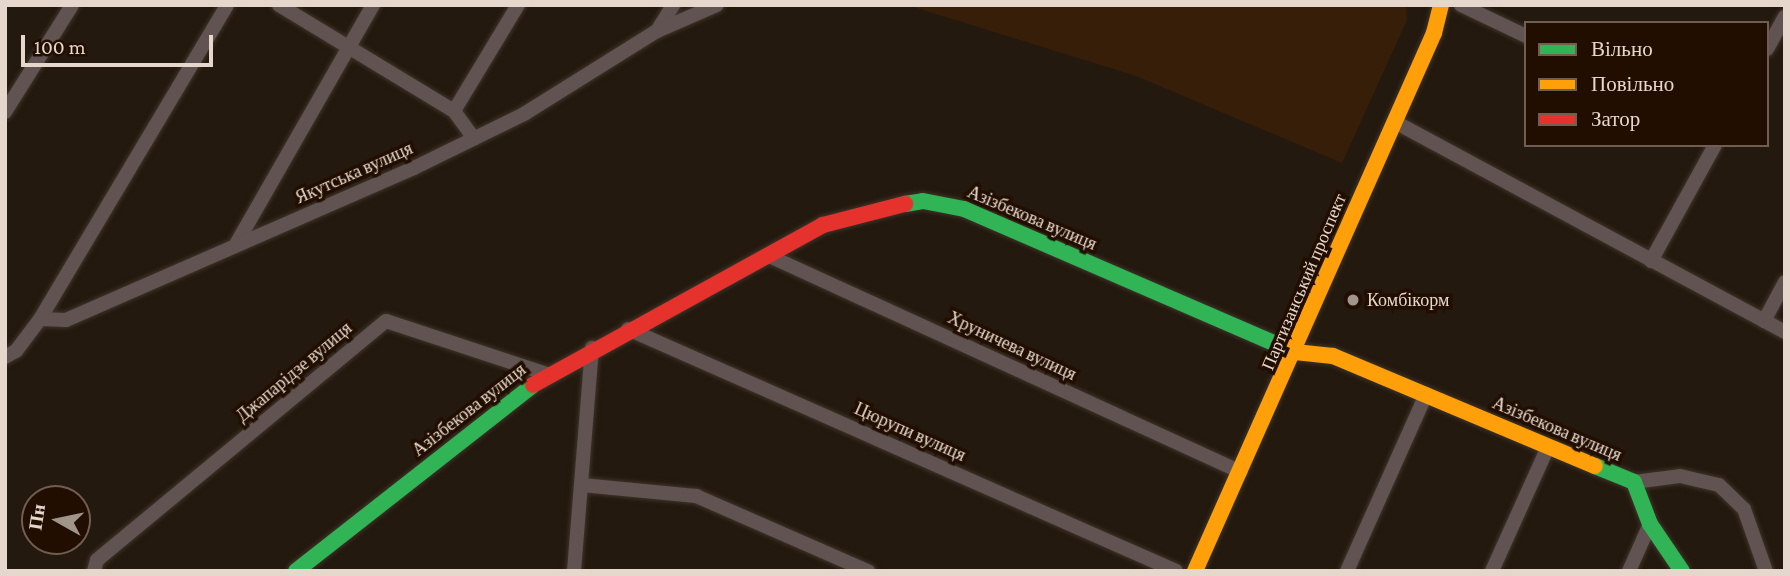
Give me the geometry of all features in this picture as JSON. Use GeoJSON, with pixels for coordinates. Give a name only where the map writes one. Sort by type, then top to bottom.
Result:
{"type":"FeatureCollection","features":[{"type":"Feature","properties":{"kind":"street"},"geometry":{"type":"LineString","coordinates":[[5,112],[72,5]]}},
{"type":"Feature","properties":{"kind":"street"},"geometry":{"type":"LineString","coordinates":[[5,357],[16,351],[40,319],[227,5]]}},
{"type":"Feature","properties":{"kind":"street"},"geometry":{"type":"LineString","coordinates":[[279,5],[454,111],[474,139]]}},
{"type":"Feature","properties":{"kind":"street"},"geometry":{"type":"LineString","coordinates":[[235,246],[373,5]]}},
{"type":"Feature","properties":{"kind":"street"},"geometry":{"type":"LineString","coordinates":[[454,111],[518,5]]}},
{"type":"Feature","properties":{"kind":"street"},"geometry":{"type":"LineString","coordinates":[[657,32],[673,5]]}},
{"type":"Feature","properties":{"kind":"street","name":"Якутська вулиця"},"geometry":{"type":"LineString","coordinates":[[40,319],[66,320],[474,139],[524,114],[657,32],[716,5]]}},
{"type":"Feature","properties":{"kind":"street","name":"Партизанський проспект"},"geometry":{"type":"LineString","coordinates":[[1195,571],[1295,352],[1434,33],[1441,5]]}},
{"type":"Feature","properties":{"kind":"street"},"geometry":{"type":"LineString","coordinates":[[1461,5],[1524,35]]}},
{"type":"Feature","properties":{"kind":"street"},"geometry":{"type":"LineString","coordinates":[[1769,45],[1785,17]]}},
{"type":"Feature","properties":{"kind":"street"},"geometry":{"type":"LineString","coordinates":[[1395,122],[1785,332]]}},
{"type":"Feature","properties":{"kind":"street"},"geometry":{"type":"LineString","coordinates":[[1651,261],[1713,147]]}},
{"type":"Feature","properties":{"kind":"street","name":"Азізбекова вулиця"},"geometry":{"type":"LineString","coordinates":[[296,571],[547,374],[823,225],[875,209],[923,201],[944,204],[1295,352],[1333,356],[1634,482],[1650,524],[1682,571]]}},
{"type":"Feature","properties":{"kind":"street","name":"Хруничева вулиця"},"geometry":{"type":"LineString","coordinates":[[768,255],[1241,472]]}},
{"type":"Feature","properties":{"kind":"street"},"geometry":{"type":"LineString","coordinates":[[1764,321],[1785,282]]}},
{"type":"Feature","properties":{"kind":"street","name":"Джапарідзе вулиця"},"geometry":{"type":"LineString","coordinates":[[95,565],[386,321],[547,374]]}},
{"type":"Feature","properties":{"kind":"street","name":"Цюрупи вулиця"},"geometry":{"type":"LineString","coordinates":[[628,329],[1176,571]]}},
{"type":"Feature","properties":{"kind":"street"},"geometry":{"type":"LineString","coordinates":[[574,571],[592,348]]}},
{"type":"Feature","properties":{"kind":"street"},"geometry":{"type":"LineString","coordinates":[[1347,571],[1426,394]]}},
{"type":"Feature","properties":{"kind":"street"},"geometry":{"type":"LineString","coordinates":[[1492,571],[1548,447]]}},
{"type":"Feature","properties":{"kind":"street"},"geometry":{"type":"LineString","coordinates":[[1634,482],[1680,476],[1719,485],[1744,509],[1766,571]]}},
{"type":"Feature","properties":{"kind":"street"},"geometry":{"type":"LineString","coordinates":[[581,485],[696,496],[868,571]]}},
{"type":"Feature","properties":{"kind":"street"},"geometry":{"type":"LineString","coordinates":[[1629,571],[1650,524]]}},
{"type":"Feature","properties":{"kind":"shaded area"},"geometry":{"type":"Polygon","coordinates":[[[907,5],[1406,5],[1407,20],[1342,163],[1136,76],[907,5]]]}},
{"type":"Feature","properties":{"kind":"traffic: fast"},"geometry":{"type":"LineString","coordinates":[[905,204],[923,201],[964,209],[1295,352]]}},
{"type":"Feature","properties":{"kind":"traffic: fast"},"geometry":{"type":"LineString","coordinates":[[296,571],[533,385]]}},
{"type":"Feature","properties":{"kind":"traffic: fast"},"geometry":{"type":"LineString","coordinates":[[1595,466],[1634,482],[1650,524],[1682,571]]}},
{"type":"Feature","properties":{"kind":"traffic: slow"},"geometry":{"type":"LineString","coordinates":[[1195,571],[1434,33],[1441,5]]}},
{"type":"Feature","properties":{"kind":"traffic: slow"},"geometry":{"type":"LineString","coordinates":[[1295,352],[1333,356],[1595,466]]}},
{"type":"Feature","properties":{"kind":"traffic: jam"},"geometry":{"type":"LineString","coordinates":[[533,385],[823,225],[905,204]]}},
{"type":"Feature","properties":{"kind":"place","name":"Комбікорм"},"geometry":{"type":"Point","coordinates":[1353,300]}}]}
